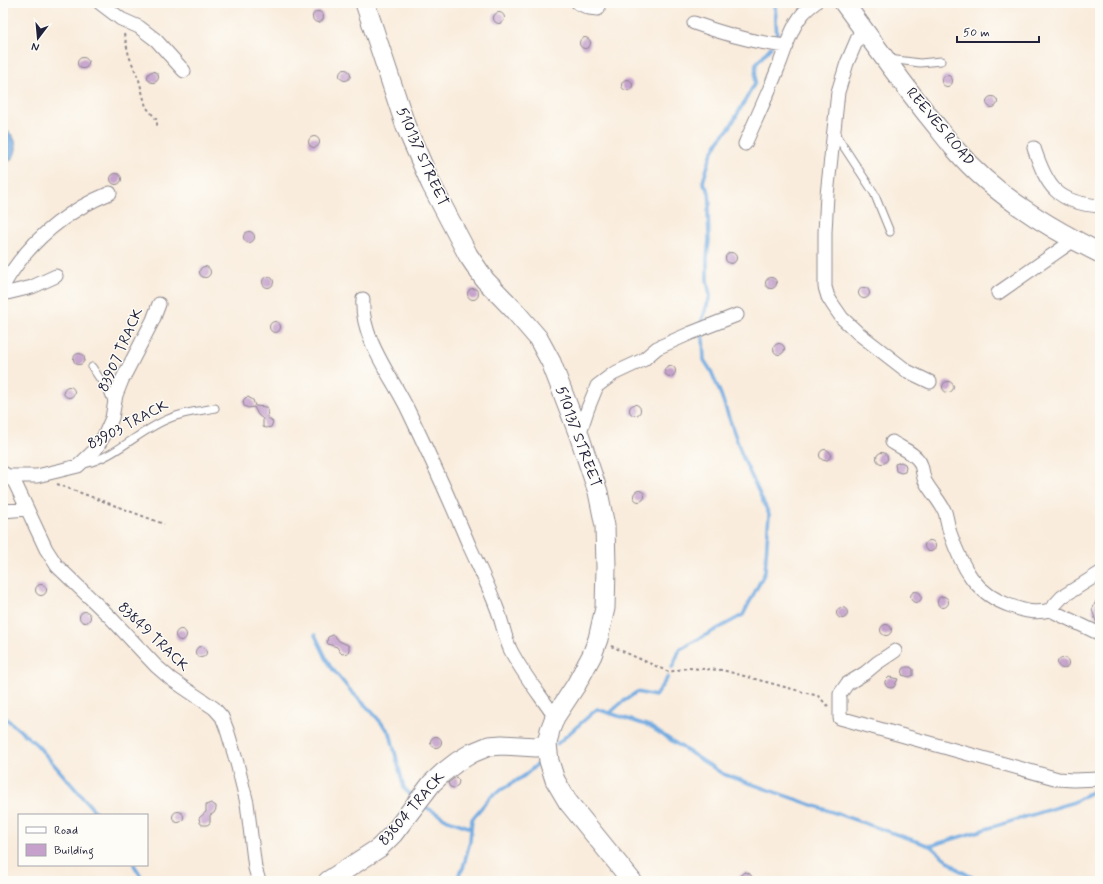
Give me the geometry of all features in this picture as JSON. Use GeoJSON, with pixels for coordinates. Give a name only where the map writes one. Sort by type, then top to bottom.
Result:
{"type":"FeatureCollection","features":[{"type":"Feature","properties":{"kind":"street"},"geometry":{"type":"LineString","coordinates":[[100,3],[121,19],[139,27],[156,40],[184,71]]}},
{"type":"Feature","properties":{"kind":"street","name":"510137 STREET"},"geometry":{"type":"LineString","coordinates":[[365,3],[406,127],[432,184],[468,256],[485,280],[538,338],[551,362],[579,435],[598,492],[605,526],[605,608],[598,639],[592,654],[576,685],[555,717],[547,744],[549,760],[556,780],[568,802],[632,881]]}},
{"type":"Feature","properties":{"kind":"street"},"geometry":{"type":"LineString","coordinates":[[578,3],[589,8],[598,9]]}},
{"type":"Feature","properties":{"kind":"street"},"geometry":{"type":"LineString","coordinates":[[745,144],[795,25],[803,14],[815,3]]}},
{"type":"Feature","properties":{"kind":"street","name":"REEVES ROAD"},"geometry":{"type":"LineString","coordinates":[[846,4],[884,58],[955,149],[968,162],[985,178],[1018,204],[1074,240],[1100,253]]}},
{"type":"Feature","properties":{"kind":"street"},"geometry":{"type":"LineString","coordinates":[[694,23],[760,43],[787,46]]}},
{"type":"Feature","properties":{"kind":"street"},"geometry":{"type":"LineString","coordinates":[[862,28],[847,63],[838,92],[827,195],[824,270],[825,288],[828,297],[842,318],[858,334],[907,371],[930,382]]}},
{"type":"Feature","properties":{"kind":"street"},"geometry":{"type":"LineString","coordinates":[[1034,148],[1045,176],[1051,186],[1060,195],[1073,202],[1100,206]]}},
{"type":"Feature","properties":{"kind":"street"},"geometry":{"type":"LineString","coordinates":[[3,286],[26,253],[44,234],[80,207],[110,193]]}},
{"type":"Feature","properties":{"kind":"street"},"geometry":{"type":"LineString","coordinates":[[998,293],[1074,240]]}},
{"type":"Feature","properties":{"kind":"street"},"geometry":{"type":"LineString","coordinates":[[3,294],[32,287],[56,276]]}},
{"type":"Feature","properties":{"kind":"street"},"geometry":{"type":"LineString","coordinates":[[362,299],[365,323],[373,343],[408,411],[462,528],[496,606],[510,648],[522,671],[555,717]]}},
{"type":"Feature","properties":{"kind":"street","name":"83907 TRACK"},"geometry":{"type":"LineString","coordinates":[[78,466],[91,455],[101,442],[109,425],[122,380],[154,320],[159,304]]}},
{"type":"Feature","properties":{"kind":"street"},"geometry":{"type":"LineString","coordinates":[[579,435],[597,386],[613,374],[643,360],[657,348],[737,315]]}},
{"type":"Feature","properties":{"kind":"street"},"geometry":{"type":"LineString","coordinates":[[892,442],[920,462],[924,480],[944,511],[960,559],[968,574],[990,597],[1006,605],[1037,613],[1053,606],[1100,573]]}},
{"type":"Feature","properties":{"kind":"street","name":"83903 TRACK"},"geometry":{"type":"LineString","coordinates":[[6,474],[37,476],[78,466]]}},
{"type":"Feature","properties":{"kind":"street","name":"83849 TRACK"},"geometry":{"type":"LineString","coordinates":[[6,474],[15,483],[46,549],[57,566],[110,617],[156,666],[171,679],[214,708],[222,717],[228,730],[247,803],[255,868],[259,881]]}},
{"type":"Feature","properties":{"kind":"street"},"geometry":{"type":"LineString","coordinates":[[3,511],[27,509]]}},
{"type":"Feature","properties":{"kind":"street"},"geometry":{"type":"LineString","coordinates":[[1053,606],[1100,634]]}},
{"type":"Feature","properties":{"kind":"street"},"geometry":{"type":"LineString","coordinates":[[895,651],[847,684],[840,694],[840,718],[1058,779],[1100,779]]}},
{"type":"Feature","properties":{"kind":"street","name":"83804 TRACK"},"geometry":{"type":"LineString","coordinates":[[328,881],[379,848],[398,828],[432,783],[457,762],[489,746],[502,745],[536,747],[547,744]]}},
{"type":"Feature","properties":{"kind":"lane"},"geometry":{"type":"LineString","coordinates":[[884,58],[920,63],[941,61]]}},
{"type":"Feature","properties":{"kind":"lane"},"geometry":{"type":"LineString","coordinates":[[834,132],[874,193],[890,232]]}},
{"type":"Feature","properties":{"kind":"lane","name":"83907 TRACK"},"geometry":{"type":"LineString","coordinates":[[92,367],[112,398],[114,409]]}},
{"type":"Feature","properties":{"kind":"lane","name":"83903 TRACK"},"geometry":{"type":"LineString","coordinates":[[78,466],[102,459],[154,426],[172,417],[215,408]]}},
{"type":"Feature","properties":{"kind":"path"},"geometry":{"type":"LineString","coordinates":[[121,19],[129,56],[139,80],[146,107],[157,120],[157,127]]}},
{"type":"Feature","properties":{"kind":"path"},"geometry":{"type":"LineString","coordinates":[[37,476],[164,524]]}},
{"type":"Feature","properties":{"kind":"path"},"geometry":{"type":"LineString","coordinates":[[598,639],[669,672],[687,668],[722,670],[818,696],[840,718]]}},
{"type":"Feature","properties":{"kind":"water"},"geometry":{"type":"Polygon","coordinates":[[[3,129],[13,136],[16,147],[13,157],[3,164],[3,129]]]}},
{"type":"Feature","properties":{"kind":"building"},"geometry":{"type":"Polygon","coordinates":[[[316,12],[320,12],[322,13],[322,21],[316,22],[313,19],[313,15],[316,12]]]}},
{"type":"Feature","properties":{"kind":"building"},"geometry":{"type":"Polygon","coordinates":[[[497,13],[501,13],[503,14],[503,22],[497,23],[494,20],[494,16],[497,13]]]}},
{"type":"Feature","properties":{"kind":"building"},"geometry":{"type":"Polygon","coordinates":[[[583,38],[587,38],[589,39],[589,47],[583,48],[580,45],[580,41],[583,38]]]}},
{"type":"Feature","properties":{"kind":"building"},"geometry":{"type":"Polygon","coordinates":[[[81,58],[85,58],[87,59],[87,67],[81,68],[78,65],[78,61],[81,58]]]}},
{"type":"Feature","properties":{"kind":"building"},"geometry":{"type":"Polygon","coordinates":[[[343,70],[347,70],[349,71],[349,79],[343,80],[340,77],[340,73],[343,70]]]}},
{"type":"Feature","properties":{"kind":"building"},"geometry":{"type":"Polygon","coordinates":[[[151,72],[155,72],[157,73],[157,81],[151,82],[148,79],[148,75],[151,72]]]}},
{"type":"Feature","properties":{"kind":"building"},"geometry":{"type":"Polygon","coordinates":[[[945,76],[949,76],[951,77],[951,85],[945,86],[942,83],[942,79],[945,76]]]}},
{"type":"Feature","properties":{"kind":"building"},"geometry":{"type":"Polygon","coordinates":[[[625,80],[629,80],[631,81],[631,89],[625,90],[622,87],[622,83],[625,80]]]}},
{"type":"Feature","properties":{"kind":"building"},"geometry":{"type":"Polygon","coordinates":[[[990,97],[994,97],[996,98],[996,106],[990,107],[987,104],[987,100],[990,97]]]}},
{"type":"Feature","properties":{"kind":"building"},"geometry":{"type":"Polygon","coordinates":[[[312,137],[316,137],[318,138],[318,146],[312,147],[309,144],[309,140],[312,137]]]}},
{"type":"Feature","properties":{"kind":"building"},"geometry":{"type":"Polygon","coordinates":[[[114,174],[118,174],[120,175],[120,183],[114,184],[111,181],[111,177],[114,174]]]}},
{"type":"Feature","properties":{"kind":"building"},"geometry":{"type":"Polygon","coordinates":[[[247,232],[251,232],[253,233],[253,241],[247,242],[244,239],[244,235],[247,232]]]}},
{"type":"Feature","properties":{"kind":"building"},"geometry":{"type":"Polygon","coordinates":[[[729,253],[733,253],[735,254],[735,262],[729,263],[726,260],[726,256],[729,253]]]}},
{"type":"Feature","properties":{"kind":"building"},"geometry":{"type":"Polygon","coordinates":[[[203,267],[207,267],[209,268],[209,276],[203,277],[200,274],[200,270],[203,267]]]}},
{"type":"Feature","properties":{"kind":"building"},"geometry":{"type":"Polygon","coordinates":[[[266,277],[270,277],[272,278],[272,286],[266,287],[263,284],[263,280],[266,277]]]}},
{"type":"Feature","properties":{"kind":"building"},"geometry":{"type":"Polygon","coordinates":[[[769,278],[773,278],[775,279],[775,287],[769,288],[766,285],[766,281],[769,278]]]}},
{"type":"Feature","properties":{"kind":"building"},"geometry":{"type":"Polygon","coordinates":[[[862,288],[866,288],[868,289],[868,297],[862,298],[859,295],[859,291],[862,288]]]}},
{"type":"Feature","properties":{"kind":"building"},"geometry":{"type":"Polygon","coordinates":[[[471,289],[475,289],[477,290],[477,298],[471,299],[468,296],[468,292],[471,289]]]}},
{"type":"Feature","properties":{"kind":"building"},"geometry":{"type":"Polygon","coordinates":[[[273,322],[277,322],[279,323],[279,331],[273,332],[270,329],[270,325],[273,322]]]}},
{"type":"Feature","properties":{"kind":"building"},"geometry":{"type":"Polygon","coordinates":[[[777,344],[781,344],[783,345],[783,353],[777,354],[774,351],[774,347],[777,344]]]}},
{"type":"Feature","properties":{"kind":"building"},"geometry":{"type":"Polygon","coordinates":[[[77,354],[81,354],[83,355],[83,363],[77,364],[74,361],[74,357],[77,354]]]}},
{"type":"Feature","properties":{"kind":"building"},"geometry":{"type":"Polygon","coordinates":[[[668,366],[672,366],[674,367],[674,375],[668,376],[665,373],[665,369],[668,366]]]}},
{"type":"Feature","properties":{"kind":"building"},"geometry":{"type":"Polygon","coordinates":[[[946,382],[950,382],[952,383],[952,391],[946,392],[943,389],[943,385],[946,382]]]}},
{"type":"Feature","properties":{"kind":"building"},"geometry":{"type":"Polygon","coordinates":[[[67,387],[71,387],[73,388],[73,396],[67,397],[64,394],[64,390],[67,387]]]}},
{"type":"Feature","properties":{"kind":"building"},"geometry":{"type":"Polygon","coordinates":[[[248,397],[253,400],[255,406],[266,407],[268,411],[267,417],[273,422],[271,427],[263,427],[263,419],[258,415],[254,407],[248,408],[244,406],[243,401],[248,397]]]}},
{"type":"Feature","properties":{"kind":"building"},"geometry":{"type":"Polygon","coordinates":[[[633,405],[637,405],[639,406],[639,414],[633,415],[630,412],[630,408],[633,405]]]}},
{"type":"Feature","properties":{"kind":"building"},"geometry":{"type":"Polygon","coordinates":[[[823,450],[827,450],[829,451],[829,459],[823,460],[820,457],[820,453],[823,450]]]}},
{"type":"Feature","properties":{"kind":"building"},"geometry":{"type":"Polygon","coordinates":[[[882,452],[886,454],[888,458],[886,462],[882,464],[878,462],[876,458],[878,454],[882,452]]]}},
{"type":"Feature","properties":{"kind":"building"},"geometry":{"type":"Polygon","coordinates":[[[901,462],[905,464],[906,467],[905,472],[901,473],[896,471],[895,464],[901,462]]]}},
{"type":"Feature","properties":{"kind":"building"},"geometry":{"type":"Polygon","coordinates":[[[637,491],[641,491],[643,492],[643,500],[637,501],[634,498],[634,494],[637,491]]]}},
{"type":"Feature","properties":{"kind":"building"},"geometry":{"type":"Polygon","coordinates":[[[928,541],[932,541],[934,542],[934,550],[928,551],[925,548],[925,544],[928,541]]]}},
{"type":"Feature","properties":{"kind":"building"},"geometry":{"type":"Polygon","coordinates":[[[39,585],[43,585],[45,586],[45,594],[39,595],[36,592],[36,588],[39,585]]]}},
{"type":"Feature","properties":{"kind":"building"},"geometry":{"type":"Polygon","coordinates":[[[914,592],[918,592],[920,593],[920,601],[914,602],[911,599],[911,595],[914,592]]]}},
{"type":"Feature","properties":{"kind":"building"},"geometry":{"type":"Polygon","coordinates":[[[1100,592],[1100,625],[1097,624],[1092,610],[1100,592]]]}},
{"type":"Feature","properties":{"kind":"building"},"geometry":{"type":"Polygon","coordinates":[[[941,597],[945,597],[947,598],[947,606],[941,607],[938,604],[938,600],[941,597]]]}},
{"type":"Feature","properties":{"kind":"building"},"geometry":{"type":"Polygon","coordinates":[[[840,608],[844,608],[846,609],[846,617],[840,618],[837,615],[837,611],[840,608]]]}},
{"type":"Feature","properties":{"kind":"building"},"geometry":{"type":"Polygon","coordinates":[[[83,612],[87,612],[89,613],[89,621],[83,622],[80,619],[80,615],[83,612]]]}},
{"type":"Feature","properties":{"kind":"building"},"geometry":{"type":"Polygon","coordinates":[[[884,625],[888,625],[890,626],[890,634],[884,635],[881,632],[881,628],[884,625]]]}},
{"type":"Feature","properties":{"kind":"building"},"geometry":{"type":"Polygon","coordinates":[[[179,630],[183,630],[185,631],[185,639],[179,640],[176,637],[176,633],[179,630]]]}},
{"type":"Feature","properties":{"kind":"building"},"geometry":{"type":"Polygon","coordinates":[[[333,635],[339,641],[349,646],[348,653],[342,654],[337,647],[328,644],[328,637],[333,635]]]}},
{"type":"Feature","properties":{"kind":"building"},"geometry":{"type":"Polygon","coordinates":[[[199,647],[203,647],[205,648],[205,656],[199,657],[196,654],[196,650],[199,647]]]}},
{"type":"Feature","properties":{"kind":"building"},"geometry":{"type":"Polygon","coordinates":[[[1061,658],[1065,658],[1067,659],[1067,667],[1061,668],[1058,665],[1058,661],[1061,658]]]}},
{"type":"Feature","properties":{"kind":"building"},"geometry":{"type":"Polygon","coordinates":[[[906,667],[913,669],[913,675],[910,677],[902,675],[903,669],[906,667]]]}},
{"type":"Feature","properties":{"kind":"building"},"geometry":{"type":"Polygon","coordinates":[[[889,677],[898,679],[894,687],[891,688],[887,687],[885,684],[885,681],[889,677]]]}},
{"type":"Feature","properties":{"kind":"building"},"geometry":{"type":"Polygon","coordinates":[[[434,737],[438,737],[440,738],[440,746],[434,747],[431,744],[431,740],[434,737]]]}},
{"type":"Feature","properties":{"kind":"building"},"geometry":{"type":"Polygon","coordinates":[[[456,777],[459,781],[458,785],[454,788],[450,787],[448,783],[456,777]]]}},
{"type":"Feature","properties":{"kind":"building"},"geometry":{"type":"Polygon","coordinates":[[[211,803],[216,806],[216,809],[214,813],[210,815],[210,823],[203,825],[200,823],[199,818],[206,812],[206,805],[211,803]]]}},
{"type":"Feature","properties":{"kind":"building"},"geometry":{"type":"Polygon","coordinates":[[[176,812],[180,812],[182,813],[182,821],[176,822],[173,819],[173,815],[176,812]]]}},
{"type":"Feature","properties":{"kind":"building"},"geometry":{"type":"Polygon","coordinates":[[[746,872],[750,874],[755,881],[734,881],[743,873],[746,872]]]}},
{"type":"Feature","properties":{"kind":"waterway"},"geometry":{"type":"LineString","coordinates":[[775,3],[777,39],[775,42]]}},
{"type":"Feature","properties":{"kind":"waterway"},"geometry":{"type":"LineString","coordinates":[[700,326],[710,296],[707,280],[709,240],[708,211],[710,203],[709,192],[703,182],[711,155],[719,140],[730,127],[755,83],[756,64],[771,47]]}},
{"type":"Feature","properties":{"kind":"waterway"},"geometry":{"type":"LineString","coordinates":[[672,668],[680,649],[743,615],[765,572],[769,514],[743,458],[721,395],[711,371],[704,360],[703,337],[699,332]]}},
{"type":"Feature","properties":{"kind":"waterway"},"geometry":{"type":"LineString","coordinates":[[315,635],[330,666],[390,733],[404,788],[413,798]]}},
{"type":"Feature","properties":{"kind":"waterway"},"geometry":{"type":"LineString","coordinates":[[610,713],[637,692],[655,696],[668,677]]}},
{"type":"Feature","properties":{"kind":"waterway"},"geometry":{"type":"LineString","coordinates":[[557,744],[597,709],[649,726],[723,774],[930,846],[959,870],[979,881]]}},
{"type":"Feature","properties":{"kind":"waterway"},"geometry":{"type":"LineString","coordinates":[[3,716],[37,745],[97,814]]}},
{"type":"Feature","properties":{"kind":"waterway"},"geometry":{"type":"LineString","coordinates":[[455,881],[463,868],[470,841],[472,819],[491,796],[524,776],[542,760]]}},
{"type":"Feature","properties":{"kind":"waterway"},"geometry":{"type":"LineString","coordinates":[[930,846],[1074,802],[1100,787]]}},
{"type":"Feature","properties":{"kind":"waterway"},"geometry":{"type":"LineString","coordinates":[[424,806],[448,820],[471,828]]}},
{"type":"Feature","properties":{"kind":"waterway"},"geometry":{"type":"LineString","coordinates":[[135,866],[144,881]]}}]}
